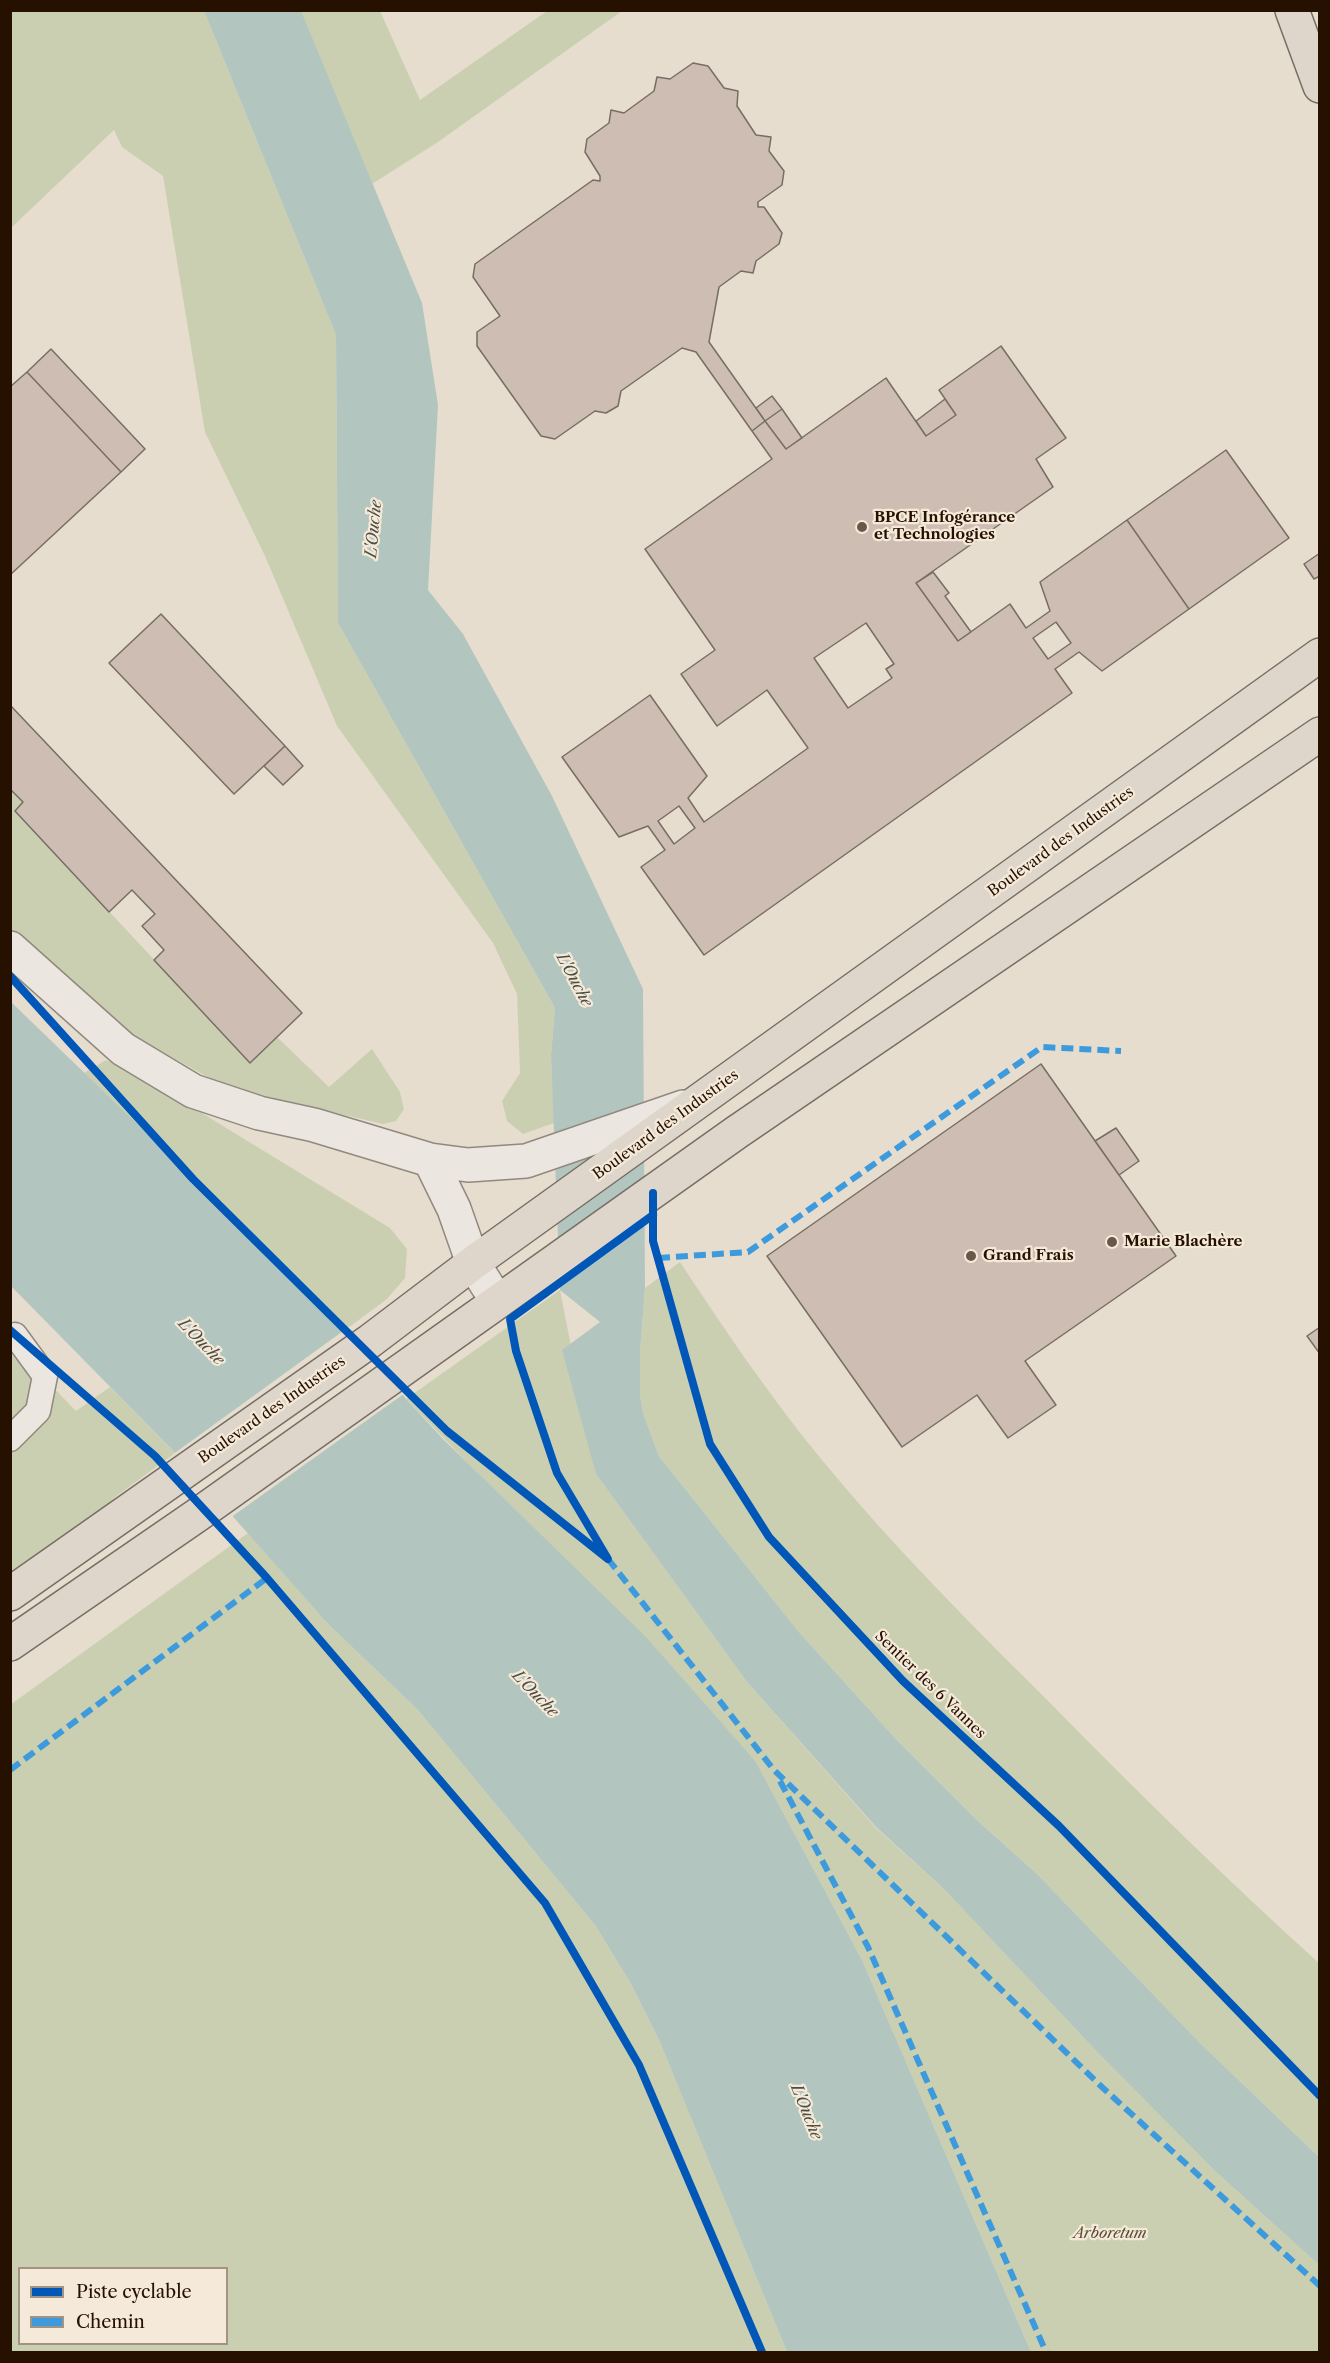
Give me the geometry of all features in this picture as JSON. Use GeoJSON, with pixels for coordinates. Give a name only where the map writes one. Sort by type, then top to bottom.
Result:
{"type":"FeatureCollection","features":[{"type":"Feature","properties":{"kind":"main road"},"geometry":{"type":"LineString","coordinates":[[1292,10],[1320,86]]}},
{"type":"Feature","properties":{"kind":"main road","name":"Boulevard des Industries"},"geometry":{"type":"LineString","coordinates":[[10,1594],[370,1341],[473,1263],[1320,655]]}},
{"type":"Feature","properties":{"kind":"main road"},"geometry":{"type":"LineString","coordinates":[[10,1644],[196,1516],[737,1132],[1320,734]]}},
{"type":"Feature","properties":{"kind":"street"},"geometry":{"type":"LineString","coordinates":[[10,948],[123,1049],[193,1091],[259,1113],[314,1125],[430,1160],[468,1165],[526,1161],[700,1101]]}},
{"type":"Feature","properties":{"kind":"street"},"geometry":{"type":"LineString","coordinates":[[430,1160],[454,1209],[473,1263],[497,1301]]}},
{"type":"Feature","properties":{"kind":"lane"},"geometry":{"type":"LineString","coordinates":[[10,1439],[38,1411],[45,1376],[15,1335]]}},
{"type":"Feature","properties":{"kind":"green space"},"geometry":{"type":"Polygon","coordinates":[[[10,11],[204,11],[336,335],[338,623],[555,1008],[551,1055],[554,1123],[523,1134],[507,1121],[502,1101],[520,1073],[517,994],[493,943],[337,726],[265,556],[205,432],[163,176],[122,147],[114,130],[11,228],[10,11]]]}},
{"type":"Feature","properties":{"kind":"green space"},"geometry":{"type":"Polygon","coordinates":[[[291,11],[380,11],[420,100],[547,11],[622,11],[438,142],[372,184],[291,11]]]}},
{"type":"Feature","properties":{"kind":"green space"},"geometry":{"type":"Polygon","coordinates":[[[11,789],[23,802],[15,811],[250,1062],[277,1037],[329,1087],[372,1049],[400,1092],[404,1109],[396,1121],[383,1124],[226,1087],[128,1033],[62,983],[11,929],[11,789]]]}},
{"type":"Feature","properties":{"kind":"green space"},"geometry":{"type":"Polygon","coordinates":[[[106,1060],[156,1085],[390,1228],[407,1249],[405,1278],[387,1299],[348,1328],[84,1073],[106,1060]]]}},
{"type":"Feature","properties":{"kind":"green space"},"geometry":{"type":"Polygon","coordinates":[[[680,1262],[784,1412],[822,1460],[907,1557],[1122,1775],[1319,1963],[1319,2157],[1201,2044],[1037,1874],[978,1821],[894,1737],[798,1631],[659,1456],[643,1413],[640,1395],[640,1352],[645,1288],[680,1262]]]}},
{"type":"Feature","properties":{"kind":"green space","name":"Arboretum"},"geometry":{"type":"Polygon","coordinates":[[[560,1290],[596,1474],[747,1682],[876,1828],[943,1888],[1101,2056],[1215,2171],[1319,2265],[1319,2352],[1031,2352],[862,1960],[756,1762],[406,1399],[560,1290]]]}},
{"type":"Feature","properties":{"kind":"green space"},"geometry":{"type":"Polygon","coordinates":[[[10,1343],[76,1411],[110,1387],[175,1453],[114,1498],[101,1511],[10,1575],[10,1343]]]}},
{"type":"Feature","properties":{"kind":"green space"},"geometry":{"type":"Polygon","coordinates":[[[248,1533],[327,1623],[418,1710],[595,1925],[631,1984],[659,2040],[787,2352],[11,2352],[10,1705],[248,1533]]]}},
{"type":"Feature","properties":{"kind":"water","name":"L'Ouche"},"geometry":{"type":"Polygon","coordinates":[[[204,11],[301,11],[422,303],[438,405],[428,590],[463,634],[552,796],[643,989],[645,1288],[640,1352],[640,1395],[643,1413],[659,1456],[798,1631],[894,1737],[978,1821],[1037,1874],[1201,2044],[1319,2157],[1319,2265],[1215,2171],[1101,2056],[943,1888],[877,1828],[747,1682],[596,1474],[562,1350],[600,1322],[560,1290],[551,1055],[555,1008],[338,623],[336,335],[204,11]]]}},
{"type":"Feature","properties":{"kind":"water","name":"L'Ouche"},"geometry":{"type":"Polygon","coordinates":[[[10,1001],[365,1344],[406,1399],[443,1439],[646,1637],[756,1762],[862,1960],[1031,2352],[787,2352],[659,2040],[631,1984],[595,1925],[418,1710],[327,1623],[190,1468],[11,1286],[10,1001]]]}},
{"type":"Feature","properties":{"kind":"pier"},"geometry":{"type":"Polygon","coordinates":[[[350,1326],[367,1342],[405,1393],[230,1518],[172,1455],[350,1326]]]}},
{"type":"Feature","properties":{"kind":"building"},"geometry":{"type":"Polygon","coordinates":[[[693,63],[708,66],[724,88],[738,91],[737,106],[756,135],[771,137],[769,151],[784,171],[782,185],[758,202],[758,207],[764,207],[782,233],[779,244],[756,261],[753,273],[741,271],[719,287],[709,342],[765,421],[752,431],[696,352],[682,348],[621,391],[618,406],[606,413],[595,411],[555,439],[541,436],[477,346],[477,332],[500,316],[473,277],[475,264],[593,180],[600,181],[600,176],[585,152],[587,139],[609,123],[611,110],[624,113],[654,91],[657,77],[670,79],[693,63]]]}},
{"type":"Feature","properties":{"kind":"building"},"geometry":{"type":"Polygon","coordinates":[[[1001,346],[1066,438],[1036,459],[1053,487],[916,583],[958,641],[1010,604],[1026,628],[1050,611],[1040,582],[1127,520],[1189,609],[1102,671],[1079,652],[1055,669],[1072,693],[704,955],[641,867],[665,850],[648,826],[619,837],[562,757],[650,695],[707,776],[688,798],[704,822],[808,748],[767,690],[717,726],[681,674],[715,650],[645,549],[772,459],[752,431],[765,421],[786,449],[886,378],[926,436],[956,415],[939,390],[1001,346]],[[1056,622],[1033,638],[1048,659],[1071,643],[1056,622]],[[866,623],[814,658],[848,708],[892,678],[886,669],[894,664],[866,623]],[[679,806],[658,821],[674,844],[695,828],[679,806]]]}},
{"type":"Feature","properties":{"kind":"building"},"geometry":{"type":"Polygon","coordinates":[[[51,349],[145,449],[121,472],[27,372],[51,349]]]}},
{"type":"Feature","properties":{"kind":"building"},"geometry":{"type":"Polygon","coordinates":[[[27,372],[121,472],[10,575],[10,387],[27,372]]]}},
{"type":"Feature","properties":{"kind":"building"},"geometry":{"type":"Polygon","coordinates":[[[772,396],[782,409],[765,421],[756,408],[772,396]]]}},
{"type":"Feature","properties":{"kind":"building"},"geometry":{"type":"Polygon","coordinates":[[[945,399],[956,415],[926,436],[916,421],[945,399]]]}},
{"type":"Feature","properties":{"kind":"building"},"geometry":{"type":"Polygon","coordinates":[[[782,409],[802,438],[786,449],[765,421],[782,409]]]}},
{"type":"Feature","properties":{"kind":"building"},"geometry":{"type":"Polygon","coordinates":[[[1226,450],[1289,538],[1189,609],[1127,520],[1226,450]]]}},
{"type":"Feature","properties":{"kind":"building"},"geometry":{"type":"Polygon","coordinates":[[[1320,553],[1320,576],[1314,579],[1304,564],[1320,553]]]}},
{"type":"Feature","properties":{"kind":"building"},"geometry":{"type":"Polygon","coordinates":[[[933,572],[949,593],[945,596],[971,632],[958,641],[916,583],[933,572]]]}},
{"type":"Feature","properties":{"kind":"building"},"geometry":{"type":"Polygon","coordinates":[[[161,614],[285,746],[234,794],[109,663],[161,614]]]}},
{"type":"Feature","properties":{"kind":"building"},"geometry":{"type":"Polygon","coordinates":[[[10,705],[302,1013],[250,1063],[154,960],[164,950],[142,926],[155,914],[132,890],[109,912],[15,811],[23,802],[10,789],[10,705]]]}},
{"type":"Feature","properties":{"kind":"building"},"geometry":{"type":"Polygon","coordinates":[[[285,746],[303,766],[283,785],[264,766],[285,746]]]}},
{"type":"Feature","properties":{"kind":"building","name":"Grand Frais"},"geometry":{"type":"Polygon","coordinates":[[[1041,1064],[1176,1256],[1025,1361],[1056,1405],[1008,1438],[977,1395],[902,1447],[767,1256],[1041,1064]]]}},
{"type":"Feature","properties":{"kind":"building"},"geometry":{"type":"Polygon","coordinates":[[[1116,1128],[1139,1161],[1119,1175],[1095,1141],[1116,1128]]]}},
{"type":"Feature","properties":{"kind":"building"},"geometry":{"type":"Polygon","coordinates":[[[1320,1327],[1320,1354],[1307,1336],[1320,1327]]]}},
{"type":"Feature","properties":{"kind":"marked path"},"geometry":{"type":"LineString","coordinates":[[658,1258],[748,1252],[1042,1047],[1121,1051]]}},
{"type":"Feature","properties":{"kind":"marked path"},"geometry":{"type":"LineString","coordinates":[[608,1559],[774,1770],[1103,2088],[1320,2286]]}},
{"type":"Feature","properties":{"kind":"marked path"},"geometry":{"type":"LineString","coordinates":[[10,1770],[267,1578]]}},
{"type":"Feature","properties":{"kind":"marked path"},"geometry":{"type":"LineString","coordinates":[[780,1781],[868,1947],[1046,2352]]}},
{"type":"Feature","properties":{"kind":"cycle path"},"geometry":{"type":"LineString","coordinates":[[10,976],[193,1179],[447,1431],[608,1559],[557,1473],[516,1351],[510,1319],[653,1215]]}},
{"type":"Feature","properties":{"kind":"cycle path","name":"Sentier des 6 Vannes"},"geometry":{"type":"LineString","coordinates":[[653,1193],[653,1241],[710,1444],[769,1537],[903,1681],[1059,1826],[1320,2096]]}},
{"type":"Feature","properties":{"kind":"cycle path"},"geometry":{"type":"LineString","coordinates":[[10,1330],[155,1456],[267,1578],[545,1903],[639,2065],[762,2352]]}},
{"type":"Feature","properties":{"kind":"place","name":"BPCE Infogérance et Technologies"},"geometry":{"type":"Point","coordinates":[862,527]}},
{"type":"Feature","properties":{"kind":"place","name":"Marie Blachère"},"geometry":{"type":"Point","coordinates":[1112,1242]}},
{"type":"Feature","properties":{"kind":"place","name":"Grand Frais"},"geometry":{"type":"Point","coordinates":[971,1256]}}]}
